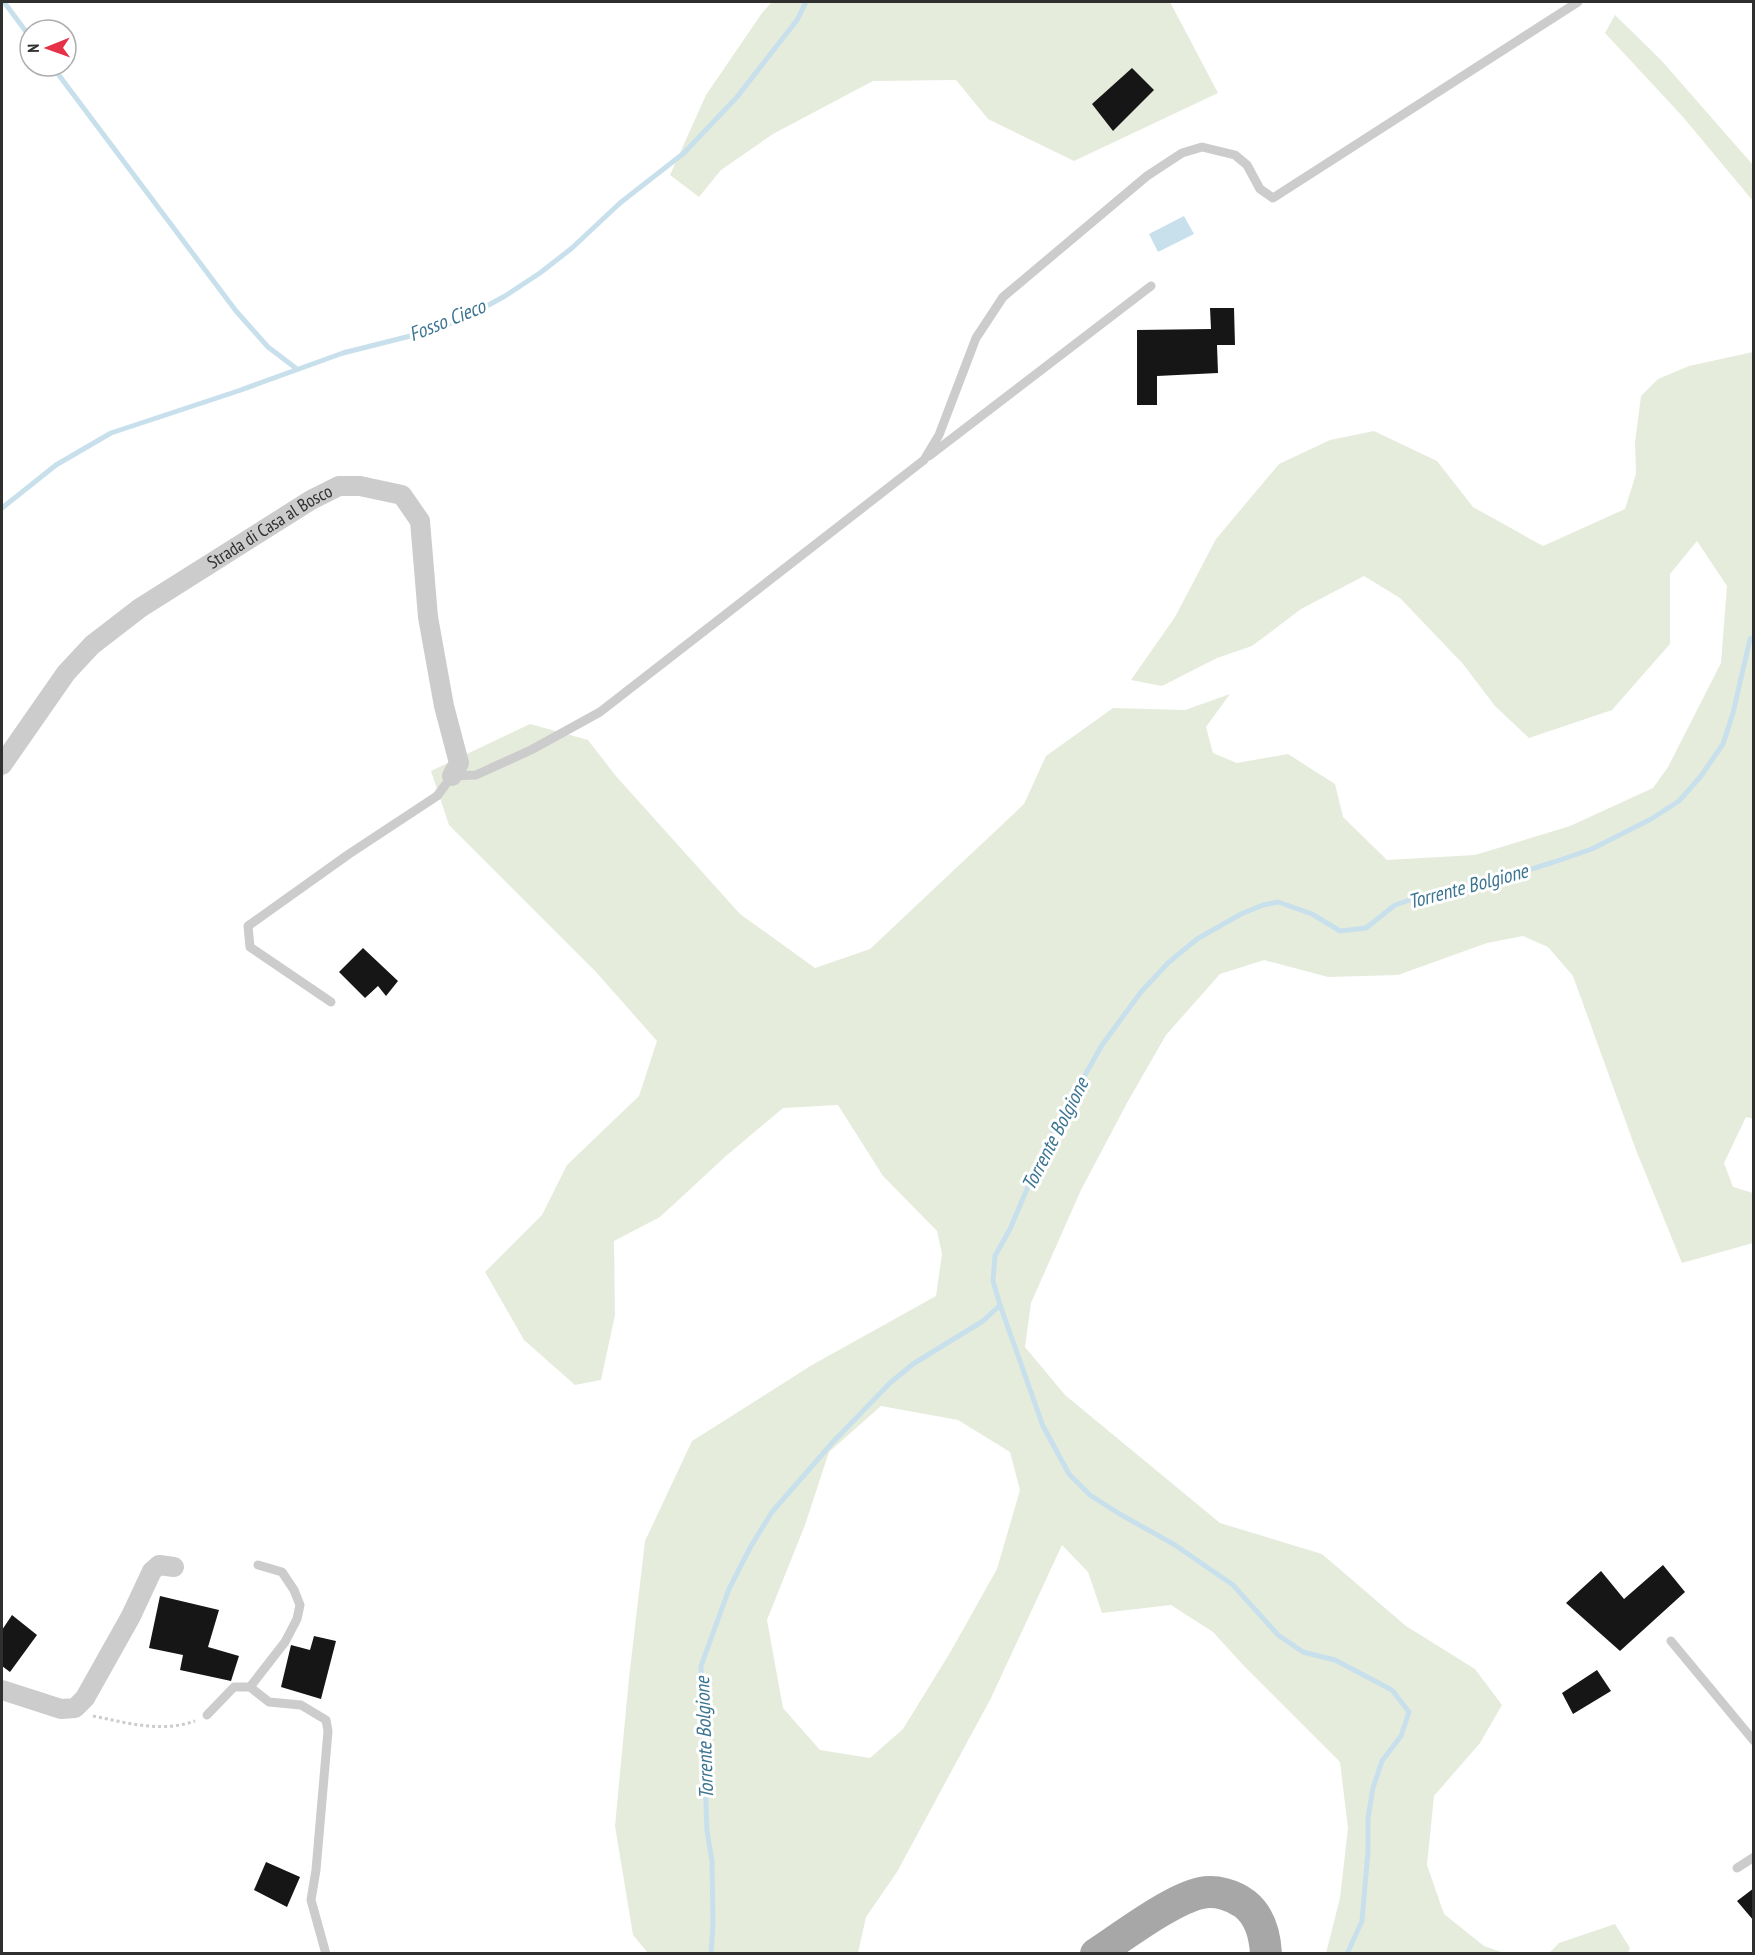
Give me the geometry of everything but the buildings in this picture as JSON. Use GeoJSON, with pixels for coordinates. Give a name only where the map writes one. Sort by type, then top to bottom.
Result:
{"type":"FeatureCollection","features":[{"type":"Feature","properties":{"kind":"main road"},"geometry":{"type":"LineString","coordinates":[[1096,1953],[1182,1900],[1202,1892],[1214,1892],[1235,1898],[1253,1912],[1264,1933],[1266,1953]]}},
{"type":"Feature","properties":{"kind":"street","name":"Strada di Casa al Bosco"},"geometry":{"type":"LineString","coordinates":[[2,765],[66,673],[92,645],[113,627],[311,500],[339,486],[360,486],[402,495],[420,521],[428,617],[444,706],[459,763],[452,776]]}},
{"type":"Feature","properties":{"kind":"street"},"geometry":{"type":"LineString","coordinates":[[2,1690],[61,1709],[75,1708],[85,1698],[131,1616],[152,1570],[159,1565],[174,1567]]}},
{"type":"Feature","properties":{"kind":"lane"},"geometry":{"type":"LineString","coordinates":[[924,460],[939,435],[976,338],[1003,297],[1147,176],[1182,153],[1203,147],[1235,155],[1247,165],[1260,189],[1273,198],[1578,2]]}},
{"type":"Feature","properties":{"kind":"lane"},"geometry":{"type":"LineString","coordinates":[[331,1002],[250,946],[248,926],[349,854],[437,796],[452,776],[476,775],[531,750],[600,711],[1151,286]]}},
{"type":"Feature","properties":{"kind":"lane"},"geometry":{"type":"LineString","coordinates":[[250,1687],[285,1642],[297,1619],[300,1605],[294,1590],[282,1572],[258,1565]]}},
{"type":"Feature","properties":{"kind":"lane"},"geometry":{"type":"LineString","coordinates":[[1671,1641],[1754,1741]]}},
{"type":"Feature","properties":{"kind":"lane"},"geometry":{"type":"LineString","coordinates":[[207,1715],[234,1687],[250,1687],[269,1702],[301,1705],[326,1720],[328,1731],[316,1870],[311,1900],[326,1953]]}},
{"type":"Feature","properties":{"kind":"lane"},"geometry":{"type":"LineString","coordinates":[[1737,1868],[1754,1857]]}},
{"type":"Feature","properties":{"kind":"path"},"geometry":{"type":"LineString","coordinates":[[75,1708],[93,1716],[165,1728],[179,1727],[207,1715]]}},
{"type":"Feature","properties":{"kind":"green space"},"geometry":{"type":"Polygon","coordinates":[[[772,2],[1170,2],[1218,93],[1074,161],[988,119],[956,80],[873,81],[773,134],[721,170],[699,197],[670,175],[706,95],[772,2]]]}},
{"type":"Feature","properties":{"kind":"green space"},"geometry":{"type":"Polygon","coordinates":[[[1615,15],[1661,60],[1753,165],[1753,201],[1683,117],[1605,33],[1615,15]]]}},
{"type":"Feature","properties":{"kind":"green space"},"geometry":{"type":"Polygon","coordinates":[[[1753,352],[1754,1119],[1746,1117],[1724,1163],[1733,1187],[1753,1193],[1753,1243],[1682,1263],[1636,1150],[1573,976],[1548,947],[1523,936],[1487,943],[1398,975],[1328,977],[1264,960],[1220,974],[1166,1035],[1081,1190],[1031,1303],[1025,1347],[1065,1395],[1220,1523],[1322,1554],[1406,1626],[1475,1669],[1502,1705],[1480,1743],[1434,1796],[1427,1865],[1444,1914],[1484,1946],[1504,1953],[1326,1953],[1340,1898],[1348,1828],[1340,1762],[1213,1632],[1171,1605],[1102,1613],[1088,1572],[1062,1545],[991,1698],[897,1872],[866,1917],[858,1953],[648,1953],[633,1935],[615,1826],[645,1541],[692,1441],[812,1365],[936,1296],[942,1254],[937,1231],[883,1176],[838,1105],[783,1108],[726,1156],[660,1217],[614,1241],[615,1315],[601,1380],[575,1385],[524,1340],[485,1272],[542,1215],[567,1165],[639,1096],[657,1041],[596,972],[449,825],[431,771],[530,724],[588,740],[615,775],[740,914],[815,968],[870,949],[1024,804],[1046,756],[1113,708],[1185,710],[1230,694],[1206,727],[1213,753],[1237,763],[1288,754],[1335,784],[1343,817],[1387,860],[1475,855],[1570,826],[1653,788],[1668,767],[1721,663],[1727,586],[1697,541],[1670,574],[1670,644],[1612,710],[1529,738],[1495,706],[1463,664],[1400,598],[1364,576],[1301,609],[1252,646],[1217,658],[1162,686],[1131,680],[1175,617],[1216,539],[1279,464],[1330,440],[1374,431],[1437,461],[1473,507],[1543,546],[1625,509],[1636,474],[1635,442],[1641,396],[1658,379],[1689,366],[1753,352]],[[881,1406],[829,1452],[805,1525],[767,1620],[783,1708],[820,1750],[870,1758],[903,1729],[951,1651],[997,1569],[1020,1490],[1010,1452],[958,1420],[881,1406]]]}},
{"type":"Feature","properties":{"kind":"green space"},"geometry":{"type":"Polygon","coordinates":[[[1615,1924],[1630,1948],[1628,1953],[1549,1953],[1559,1943],[1615,1924]]]}},
{"type":"Feature","properties":{"kind":"water"},"geometry":{"type":"Polygon","coordinates":[[[1184,216],[1194,234],[1158,252],[1149,234],[1184,216]]]}},
{"type":"Feature","properties":{"kind":"waterway"},"geometry":{"type":"LineString","coordinates":[[4,2],[18,21]]}},
{"type":"Feature","properties":{"kind":"waterway","name":"Fosso Cieco"},"geometry":{"type":"LineString","coordinates":[[2,508],[56,465],[111,433],[343,353],[434,330],[465,318],[505,296],[572,248],[620,203],[684,153],[737,97],[797,20],[806,2]]}},
{"type":"Feature","properties":{"kind":"waterway"},"geometry":{"type":"LineString","coordinates":[[61,78],[236,311],[268,347],[297,369]]}},
{"type":"Feature","properties":{"kind":"waterway","name":"Torrente Bolgione"},"geometry":{"type":"LineString","coordinates":[[1347,1954],[1362,1921],[1368,1851],[1368,1818],[1373,1788],[1382,1761],[1401,1736],[1409,1712],[1392,1690],[1335,1660],[1303,1652],[1278,1635],[1233,1585],[1175,1545],[1090,1495],[1069,1474],[1043,1426],[1000,1305],[993,1281],[995,1256],[1010,1229],[1046,1144],[1102,1045],[1141,992],[1168,963],[1197,939],[1241,914],[1278,902],[1312,914],[1340,931],[1366,928],[1395,905],[1424,895],[1448,895],[1554,862],[1592,849],[1651,819],[1679,801],[1701,776],[1723,744],[1733,713],[1750,639],[1754,637]]}},
{"type":"Feature","properties":{"kind":"waterway","name":"Torrente Bolgione"},"geometry":{"type":"LineString","coordinates":[[711,1954],[712,1861],[707,1831],[701,1666],[729,1589],[772,1512],[833,1442],[890,1383],[913,1364],[983,1321],[1000,1305]]}}]}
